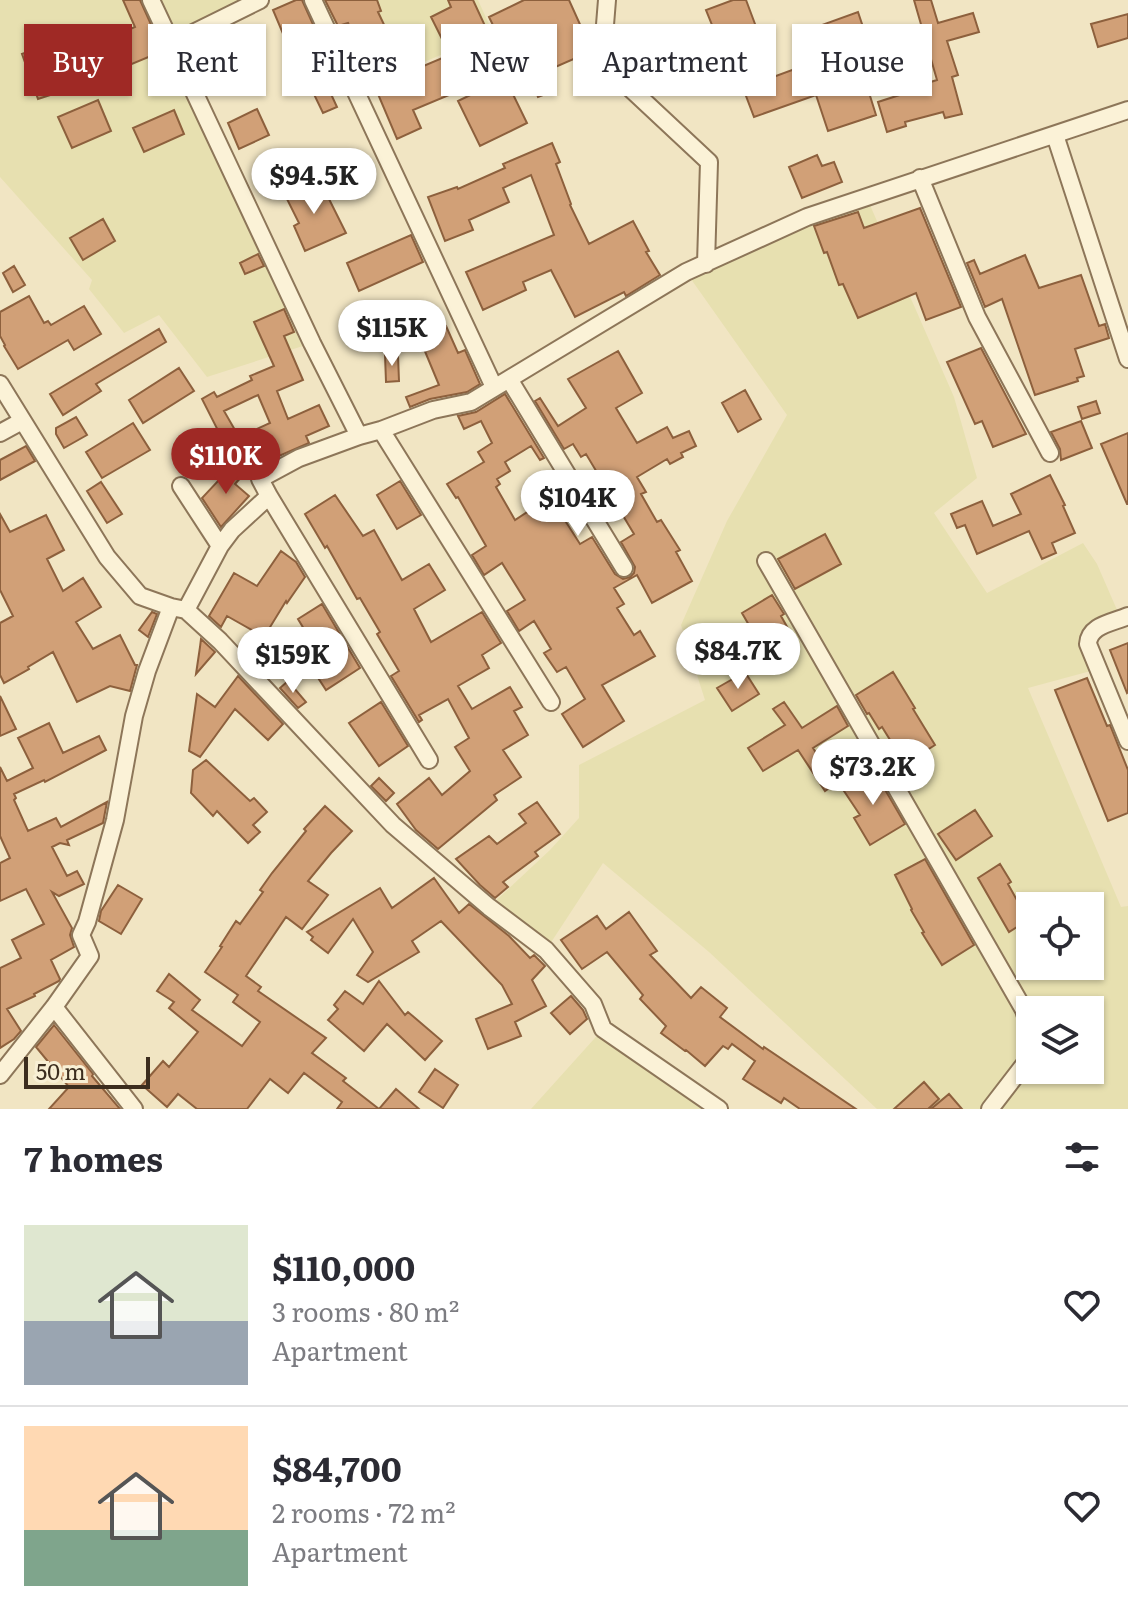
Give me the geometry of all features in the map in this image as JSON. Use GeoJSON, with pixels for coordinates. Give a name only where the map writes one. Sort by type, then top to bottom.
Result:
{"type":"FeatureCollection","features":[{"type":"Feature","properties":{"kind":"street"},"geometry":{"type":"LineString","coordinates":[[151,0],[162,24]]}},
{"type":"Feature","properties":{"kind":"street"},"geometry":{"type":"LineString","coordinates":[[211,24],[260,0]]}},
{"type":"Feature","properties":{"kind":"street"},"geometry":{"type":"LineString","coordinates":[[313,0],[502,383],[624,568]]}},
{"type":"Feature","properties":{"kind":"street"},"geometry":{"type":"LineString","coordinates":[[607,0],[602,62],[709,162],[706,264]]}},
{"type":"Feature","properties":{"kind":"street"},"geometry":{"type":"LineString","coordinates":[[196,96],[359,436]]}},
{"type":"Feature","properties":{"kind":"street"},"geometry":{"type":"LineString","coordinates":[[429,760],[260,479],[299,458],[359,436],[433,410],[471,402],[686,272],[807,217],[1128,110]]}},
{"type":"Feature","properties":{"kind":"street"},"geometry":{"type":"LineString","coordinates":[[1055,135],[1128,359]]}},
{"type":"Feature","properties":{"kind":"street"},"geometry":{"type":"LineString","coordinates":[[920,178],[977,317],[1050,453]]}},
{"type":"Feature","properties":{"kind":"street"},"geometry":{"type":"LineString","coordinates":[[0,384],[107,557],[140,596],[179,609],[220,641],[393,825],[489,907],[546,950],[593,1004],[603,1029],[719,1109]]}},
{"type":"Feature","properties":{"kind":"street"},"geometry":{"type":"LineString","coordinates":[[0,433],[22,421]]}},
{"type":"Feature","properties":{"kind":"street"},"geometry":{"type":"LineString","coordinates":[[381,430],[551,702]]}},
{"type":"Feature","properties":{"kind":"street"},"geometry":{"type":"LineString","coordinates":[[181,486],[220,546]]}},
{"type":"Feature","properties":{"kind":"street"},"geometry":{"type":"LineString","coordinates":[[0,1075],[90,956],[81,935],[115,820],[134,716],[147,671],[179,609],[220,546],[232,530],[269,496]]}},
{"type":"Feature","properties":{"kind":"street"},"geometry":{"type":"LineString","coordinates":[[766,561],[1016,996]]}},
{"type":"Feature","properties":{"kind":"street"},"geometry":{"type":"LineString","coordinates":[[1128,616],[1092,630],[1088,637],[1088,644],[1128,741]]}},
{"type":"Feature","properties":{"kind":"street"},"geometry":{"type":"LineString","coordinates":[[54,1007],[134,1109]]}},
{"type":"Feature","properties":{"kind":"street"},"geometry":{"type":"LineString","coordinates":[[990,1109],[1016,1075]]}},
{"type":"Feature","properties":{"kind":"shaded area"},"geometry":{"type":"Polygon","coordinates":[[[0,0],[260,0],[212,24],[148,24],[148,96],[196,96],[312,343],[207,377],[159,315],[124,333],[89,289],[92,280],[0,177],[0,0]]]}},
{"type":"Feature","properties":{"kind":"shaded area"},"geometry":{"type":"Polygon","coordinates":[[[313,0],[478,0],[489,24],[441,24],[441,55],[425,62],[425,24],[324,24],[313,0]]]}},
{"type":"Feature","properties":{"kind":"shaded area"},"geometry":{"type":"Polygon","coordinates":[[[866,196],[954,397],[977,478],[934,513],[987,593],[1083,543],[1097,564],[1121,619],[1092,630],[1098,669],[1028,688],[1121,907],[1128,906],[1128,1109],[877,1109],[709,952],[603,863],[546,950],[489,907],[579,818],[579,765],[705,700],[681,625],[727,521],[787,415],[686,272],[866,196]]]}},
{"type":"Feature","properties":{"kind":"shaded area"},"geometry":{"type":"Polygon","coordinates":[[[603,1029],[719,1109],[531,1109],[603,1029]]]}},
{"type":"Feature","properties":{"kind":"building"},"geometry":{"type":"Polygon","coordinates":[[[123,0],[140,0],[151,24],[148,24],[148,57],[132,64],[132,28],[135,27],[123,0]]]}},
{"type":"Feature","properties":{"kind":"building"},"geometry":{"type":"Polygon","coordinates":[[[302,0],[313,24],[282,24],[282,31],[273,10],[302,0]]]}},
{"type":"Feature","properties":{"kind":"building"},"geometry":{"type":"Polygon","coordinates":[[[325,0],[377,0],[384,24],[348,23],[337,24],[325,0]]]}},
{"type":"Feature","properties":{"kind":"building"},"geometry":{"type":"Polygon","coordinates":[[[448,0],[473,0],[484,24],[441,24],[441,37],[431,17],[451,7],[448,0]]]}},
{"type":"Feature","properties":{"kind":"building"},"geometry":{"type":"Polygon","coordinates":[[[524,0],[569,0],[580,24],[573,24],[573,59],[557,66],[557,24],[492,24],[489,17],[524,0]]]}},
{"type":"Feature","properties":{"kind":"building"},"geometry":{"type":"Polygon","coordinates":[[[733,0],[746,0],[755,24],[712,24],[706,10],[733,0]]]}},
{"type":"Feature","properties":{"kind":"building"},"geometry":{"type":"Polygon","coordinates":[[[914,0],[931,0],[938,23],[973,13],[979,32],[947,41],[958,75],[952,77],[962,114],[945,118],[943,112],[905,122],[906,126],[887,132],[878,102],[896,96],[932,96],[932,82],[937,80],[932,63],[932,24],[921,24],[914,0]]]}},
{"type":"Feature","properties":{"kind":"building"},"geometry":{"type":"Polygon","coordinates":[[[858,12],[862,24],[825,24],[858,12]]]}},
{"type":"Feature","properties":{"kind":"building"},"geometry":{"type":"Polygon","coordinates":[[[1128,14],[1128,38],[1098,47],[1091,24],[1128,14]]]}},
{"type":"Feature","properties":{"kind":"building"},"geometry":{"type":"Polygon","coordinates":[[[441,59],[441,96],[447,96],[413,110],[421,128],[397,139],[379,96],[425,96],[425,65],[441,59]]]}},
{"type":"Feature","properties":{"kind":"building"},"geometry":{"type":"Polygon","coordinates":[[[792,70],[792,96],[813,96],[754,117],[746,96],[776,96],[776,76],[792,70]]]}},
{"type":"Feature","properties":{"kind":"building"},"geometry":{"type":"Polygon","coordinates":[[[315,96],[332,96],[337,107],[323,113],[315,96]]]}},
{"type":"Feature","properties":{"kind":"building"},"geometry":{"type":"Polygon","coordinates":[[[468,96],[514,96],[527,123],[480,146],[458,101],[468,96]]]}},
{"type":"Feature","properties":{"kind":"building"},"geometry":{"type":"Polygon","coordinates":[[[816,96],[870,96],[876,115],[828,131],[816,96]]]}},
{"type":"Feature","properties":{"kind":"building"},"geometry":{"type":"Polygon","coordinates":[[[98,100],[111,131],[72,148],[58,117],[98,100]]]}},
{"type":"Feature","properties":{"kind":"building"},"geometry":{"type":"Polygon","coordinates":[[[257,109],[269,135],[239,149],[228,123],[257,109]]]}},
{"type":"Feature","properties":{"kind":"building"},"geometry":{"type":"Polygon","coordinates":[[[174,110],[184,134],[144,152],[133,128],[174,110]]]}},
{"type":"Feature","properties":{"kind":"building"},"geometry":{"type":"Polygon","coordinates":[[[552,143],[570,205],[589,244],[633,221],[660,275],[626,296],[624,292],[575,317],[551,270],[523,282],[526,290],[483,310],[466,272],[554,235],[531,175],[503,188],[509,202],[469,220],[473,230],[445,241],[428,197],[458,189],[505,168],[503,164],[552,143]]]}},
{"type":"Feature","properties":{"kind":"building"},"geometry":{"type":"Polygon","coordinates":[[[817,155],[822,166],[834,162],[842,182],[802,198],[789,167],[817,155]]]}},
{"type":"Feature","properties":{"kind":"building"},"geometry":{"type":"Polygon","coordinates":[[[319,179],[346,233],[305,251],[294,226],[299,223],[285,195],[319,179]]]}},
{"type":"Feature","properties":{"kind":"building"},"geometry":{"type":"Polygon","coordinates":[[[920,208],[961,307],[926,320],[916,293],[858,318],[843,284],[839,285],[814,226],[858,212],[864,228],[920,208]]]}},
{"type":"Feature","properties":{"kind":"building"},"geometry":{"type":"Polygon","coordinates":[[[103,219],[115,241],[83,260],[70,238],[103,219]]]}},
{"type":"Feature","properties":{"kind":"building"},"geometry":{"type":"Polygon","coordinates":[[[411,235],[423,262],[359,291],[347,263],[411,235]]]}},
{"type":"Feature","properties":{"kind":"building"},"geometry":{"type":"Polygon","coordinates":[[[258,254],[264,266],[245,274],[240,263],[258,254]]]}},
{"type":"Feature","properties":{"kind":"building"},"geometry":{"type":"Polygon","coordinates":[[[1025,255],[1039,288],[1081,275],[1099,326],[1105,324],[1109,338],[1075,349],[1084,376],[1077,378],[1078,381],[1035,395],[1002,299],[985,307],[967,263],[974,260],[980,274],[1025,255]]]}},
{"type":"Feature","properties":{"kind":"building"},"geometry":{"type":"Polygon","coordinates":[[[14,266],[25,285],[13,292],[3,273],[14,266]]]}},
{"type":"Feature","properties":{"kind":"building"},"geometry":{"type":"Polygon","coordinates":[[[29,296],[44,323],[48,321],[51,325],[84,306],[101,334],[74,350],[68,340],[18,369],[0,336],[0,312],[29,296]]]}},
{"type":"Feature","properties":{"kind":"building"},"geometry":{"type":"Polygon","coordinates":[[[284,309],[294,332],[284,336],[303,380],[277,391],[288,419],[319,405],[329,426],[306,436],[309,443],[279,456],[277,452],[238,470],[202,399],[214,392],[217,397],[252,380],[250,376],[274,366],[254,322],[284,309]],[[258,395],[224,411],[239,437],[270,423],[258,395]]]}},
{"type":"Feature","properties":{"kind":"building"},"geometry":{"type":"Polygon","coordinates":[[[446,326],[458,353],[465,350],[480,384],[467,392],[430,399],[410,407],[406,397],[439,385],[419,337],[446,326]]]}},
{"type":"Feature","properties":{"kind":"building"},"geometry":{"type":"Polygon","coordinates":[[[159,329],[166,342],[96,384],[101,391],[63,415],[50,394],[159,329]]]}},
{"type":"Feature","properties":{"kind":"building"},"geometry":{"type":"Polygon","coordinates":[[[981,348],[1026,434],[993,447],[982,421],[975,424],[947,362],[981,348]]]}},
{"type":"Feature","properties":{"kind":"building"},"geometry":{"type":"Polygon","coordinates":[[[618,351],[642,393],[616,408],[637,443],[667,427],[673,438],[689,431],[696,446],[681,453],[683,457],[670,464],[667,459],[637,477],[646,492],[641,494],[657,522],[661,520],[680,550],[676,552],[692,581],[652,603],[637,575],[614,588],[624,604],[617,608],[634,635],[640,631],[655,656],[602,685],[624,721],[583,747],[562,714],[585,699],[566,667],[557,672],[544,653],[551,649],[534,621],[519,631],[507,611],[525,600],[502,563],[484,575],[472,555],[486,546],[447,484],[484,462],[478,452],[492,443],[481,421],[464,429],[458,416],[476,412],[505,394],[544,458],[540,460],[531,446],[505,462],[510,471],[497,479],[500,484],[496,487],[515,520],[550,497],[580,544],[592,537],[615,574],[623,579],[630,577],[635,567],[621,542],[634,534],[586,454],[581,457],[573,444],[564,449],[535,401],[540,398],[558,426],[586,408],[568,379],[618,351]]]}},
{"type":"Feature","properties":{"kind":"building"},"geometry":{"type":"Polygon","coordinates":[[[385,355],[398,355],[399,381],[386,382],[385,355]]]}},
{"type":"Feature","properties":{"kind":"building"},"geometry":{"type":"Polygon","coordinates":[[[179,368],[194,391],[143,423],[129,400],[179,368]]]}},
{"type":"Feature","properties":{"kind":"building"},"geometry":{"type":"Polygon","coordinates":[[[745,390],[761,419],[738,432],[722,403],[745,390]]]}},
{"type":"Feature","properties":{"kind":"building"},"geometry":{"type":"Polygon","coordinates":[[[1096,401],[1100,413],[1082,419],[1078,407],[1096,401]]]}},
{"type":"Feature","properties":{"kind":"building"},"geometry":{"type":"Polygon","coordinates":[[[76,417],[87,435],[64,448],[56,428],[76,417]]]}},
{"type":"Feature","properties":{"kind":"building"},"geometry":{"type":"Polygon","coordinates":[[[1081,421],[1092,448],[1061,460],[1060,449],[1051,432],[1081,421]]]}},
{"type":"Feature","properties":{"kind":"building"},"geometry":{"type":"Polygon","coordinates":[[[133,423],[150,450],[102,478],[86,452],[133,423]]]}},
{"type":"Feature","properties":{"kind":"building"},"geometry":{"type":"Polygon","coordinates":[[[1128,433],[1128,504],[1127,504],[1101,444],[1128,433]]]}},
{"type":"Feature","properties":{"kind":"building"},"geometry":{"type":"Polygon","coordinates":[[[26,446],[35,461],[0,480],[0,460],[26,446]]]}},
{"type":"Feature","properties":{"kind":"building"},"geometry":{"type":"Polygon","coordinates":[[[232,466],[243,475],[235,484],[249,496],[221,527],[202,498],[232,466]]]}},
{"type":"Feature","properties":{"kind":"building"},"geometry":{"type":"Polygon","coordinates":[[[1050,475],[1075,533],[1052,543],[1056,553],[1042,559],[1029,531],[977,554],[965,525],[957,528],[951,514],[982,501],[993,526],[1021,514],[1011,494],[1050,475]]]}},
{"type":"Feature","properties":{"kind":"building"},"geometry":{"type":"Polygon","coordinates":[[[400,481],[421,515],[397,529],[377,495],[400,481]]]}},
{"type":"Feature","properties":{"kind":"building"},"geometry":{"type":"Polygon","coordinates":[[[101,482],[122,514],[107,523],[87,491],[101,482]]]}},
{"type":"Feature","properties":{"kind":"building"},"geometry":{"type":"Polygon","coordinates":[[[335,495],[363,536],[374,530],[402,580],[429,564],[445,590],[414,609],[431,642],[482,612],[501,643],[482,655],[489,668],[458,686],[472,709],[510,687],[522,707],[514,711],[528,735],[503,750],[521,777],[494,795],[497,800],[438,849],[416,830],[397,804],[429,778],[442,795],[470,771],[455,747],[469,738],[448,699],[419,715],[422,720],[419,722],[391,676],[399,671],[377,634],[380,632],[305,514],[335,495]]]}},
{"type":"Feature","properties":{"kind":"building"},"geometry":{"type":"Polygon","coordinates":[[[0,514],[10,532],[46,515],[64,550],[47,559],[63,591],[83,578],[101,607],[76,622],[93,649],[120,635],[137,665],[130,691],[110,686],[77,702],[53,652],[4,683],[0,675],[0,623],[13,616],[0,590],[0,514]]]}},
{"type":"Feature","properties":{"kind":"building"},"geometry":{"type":"Polygon","coordinates":[[[825,534],[841,564],[795,589],[778,559],[825,534]]]}},
{"type":"Feature","properties":{"kind":"building"},"geometry":{"type":"Polygon","coordinates":[[[281,551],[296,562],[305,577],[264,637],[227,616],[221,627],[209,616],[234,573],[257,586],[281,551]]]}},
{"type":"Feature","properties":{"kind":"building"},"geometry":{"type":"Polygon","coordinates":[[[772,595],[794,639],[749,664],[740,648],[757,639],[742,613],[772,595]]]}},
{"type":"Feature","properties":{"kind":"building"},"geometry":{"type":"Polygon","coordinates":[[[322,604],[360,668],[326,690],[311,667],[322,659],[298,619],[322,604]]]}},
{"type":"Feature","properties":{"kind":"building"},"geometry":{"type":"Polygon","coordinates":[[[152,612],[157,614],[148,637],[139,630],[152,612]]]}},
{"type":"Feature","properties":{"kind":"building"},"geometry":{"type":"Polygon","coordinates":[[[201,639],[215,652],[196,674],[200,647],[201,639]]]}},
{"type":"Feature","properties":{"kind":"building"},"geometry":{"type":"Polygon","coordinates":[[[1128,643],[1128,692],[1127,693],[1110,650],[1128,643]]]}},
{"type":"Feature","properties":{"kind":"building"},"geometry":{"type":"Polygon","coordinates":[[[745,672],[759,694],[732,711],[717,688],[745,672]]]}},
{"type":"Feature","properties":{"kind":"building"},"geometry":{"type":"Polygon","coordinates":[[[893,672],[935,745],[905,764],[882,727],[879,729],[856,695],[893,672]]]}},
{"type":"Feature","properties":{"kind":"building"},"geometry":{"type":"Polygon","coordinates":[[[238,676],[283,724],[268,740],[235,709],[200,757],[189,751],[197,694],[215,707],[238,676]]]}},
{"type":"Feature","properties":{"kind":"building"},"geometry":{"type":"Polygon","coordinates":[[[1087,678],[1128,770],[1128,813],[1108,821],[1055,690],[1087,678]]]}},
{"type":"Feature","properties":{"kind":"building"},"geometry":{"type":"Polygon","coordinates":[[[288,681],[306,702],[298,708],[280,688],[288,681]]]}},
{"type":"Feature","properties":{"kind":"building"},"geometry":{"type":"Polygon","coordinates":[[[0,696],[16,729],[0,736],[0,696]]]}},
{"type":"Feature","properties":{"kind":"building"},"geometry":{"type":"Polygon","coordinates":[[[381,702],[408,746],[379,766],[349,723],[381,702]]]}},
{"type":"Feature","properties":{"kind":"building"},"geometry":{"type":"Polygon","coordinates":[[[784,702],[802,728],[837,706],[848,726],[813,748],[836,783],[825,791],[798,750],[763,771],[748,748],[785,725],[773,709],[784,702]]]}},
{"type":"Feature","properties":{"kind":"building"},"geometry":{"type":"Polygon","coordinates":[[[49,723],[63,753],[99,736],[106,750],[45,782],[14,794],[28,831],[56,818],[61,827],[107,802],[103,823],[67,840],[69,845],[60,843],[52,847],[67,876],[77,871],[84,884],[59,896],[52,892],[72,928],[70,935],[74,947],[51,960],[59,981],[7,1009],[21,1031],[0,1048],[0,968],[21,958],[12,940],[44,924],[26,889],[0,901],[0,863],[10,858],[0,836],[0,767],[7,781],[33,768],[18,738],[49,723]]]}},
{"type":"Feature","properties":{"kind":"building"},"geometry":{"type":"Polygon","coordinates":[[[206,760],[250,801],[254,798],[267,812],[253,825],[260,832],[248,843],[217,811],[213,816],[191,793],[193,770],[206,760]]]}},
{"type":"Feature","properties":{"kind":"building"},"geometry":{"type":"Polygon","coordinates":[[[873,769],[905,824],[870,845],[854,818],[860,815],[842,788],[873,769]]]}},
{"type":"Feature","properties":{"kind":"building"},"geometry":{"type":"Polygon","coordinates":[[[379,778],[394,793],[386,801],[371,786],[379,778]]]}},
{"type":"Feature","properties":{"kind":"building"},"geometry":{"type":"Polygon","coordinates":[[[537,802],[560,834],[535,852],[538,856],[503,882],[508,887],[495,898],[456,859],[489,836],[497,844],[526,823],[519,814],[537,802]]]}},
{"type":"Feature","properties":{"kind":"building"},"geometry":{"type":"Polygon","coordinates":[[[325,806],[352,831],[308,881],[328,895],[302,929],[286,917],[246,976],[261,987],[258,991],[326,1038],[312,1053],[346,1078],[343,1081],[379,1109],[337,1109],[342,1102],[304,1073],[288,1093],[270,1079],[247,1109],[197,1109],[178,1094],[167,1107],[142,1085],[163,1061],[169,1067],[198,1032],[169,1008],[174,1002],[157,991],[169,974],[200,1000],[192,1010],[242,1046],[260,1022],[233,1002],[238,995],[205,972],[236,921],[240,924],[263,892],[260,890],[272,873],[325,806]]]}},
{"type":"Feature","properties":{"kind":"building"},"geometry":{"type":"Polygon","coordinates":[[[975,810],[992,836],[956,860],[938,834],[975,810]]]}},
{"type":"Feature","properties":{"kind":"building"},"geometry":{"type":"Polygon","coordinates":[[[925,859],[974,945],[942,965],[922,933],[895,875],[925,859]]]}},
{"type":"Feature","properties":{"kind":"building"},"geometry":{"type":"Polygon","coordinates":[[[1000,864],[1016,898],[1016,928],[1009,932],[978,878],[1000,864]]]}},
{"type":"Feature","properties":{"kind":"building"},"geometry":{"type":"Polygon","coordinates":[[[434,878],[459,913],[469,904],[509,936],[530,958],[534,955],[545,966],[532,980],[546,1006],[515,1022],[521,1036],[488,1049],[476,1019],[512,1004],[502,985],[441,921],[412,941],[419,952],[368,982],[357,975],[373,952],[353,919],[328,953],[311,940],[313,937],[307,932],[380,888],[392,908],[434,878]]]}},
{"type":"Feature","properties":{"kind":"building"},"geometry":{"type":"Polygon","coordinates":[[[118,885],[142,899],[121,934],[99,921],[101,911],[118,885]]]}},
{"type":"Feature","properties":{"kind":"building"},"geometry":{"type":"Polygon","coordinates":[[[629,912],[657,951],[650,955],[691,998],[701,987],[727,1008],[720,1017],[763,1049],[856,1109],[800,1109],[784,1098],[781,1103],[743,1079],[755,1061],[732,1044],[728,1049],[723,1046],[705,1066],[661,1033],[666,1026],[640,999],[643,995],[607,952],[582,969],[561,940],[597,916],[606,929],[629,912]]]}},
{"type":"Feature","properties":{"kind":"building"},"geometry":{"type":"Polygon","coordinates":[[[379,981],[405,1015],[408,1012],[442,1041],[425,1060],[387,1024],[364,1051],[328,1020],[338,1009],[334,1005],[345,991],[363,1004],[379,981]]]}},
{"type":"Feature","properties":{"kind":"building"},"geometry":{"type":"Polygon","coordinates":[[[571,996],[587,1019],[570,1034],[551,1013],[571,996]]]}},
{"type":"Feature","properties":{"kind":"building"},"geometry":{"type":"Polygon","coordinates":[[[54,1025],[120,1109],[49,1109],[69,1087],[36,1047],[54,1025]]]}},
{"type":"Feature","properties":{"kind":"building"},"geometry":{"type":"Polygon","coordinates":[[[435,1069],[458,1085],[443,1108],[419,1092],[435,1069]]]}},
{"type":"Feature","properties":{"kind":"building"},"geometry":{"type":"Polygon","coordinates":[[[924,1082],[939,1099],[928,1109],[894,1109],[924,1082]]]}},
{"type":"Feature","properties":{"kind":"building"},"geometry":{"type":"Polygon","coordinates":[[[396,1089],[419,1109],[379,1109],[396,1089]]]}},
{"type":"Feature","properties":{"kind":"building"},"geometry":{"type":"Polygon","coordinates":[[[949,1094],[962,1109],[931,1109],[949,1094]]]}}]}
